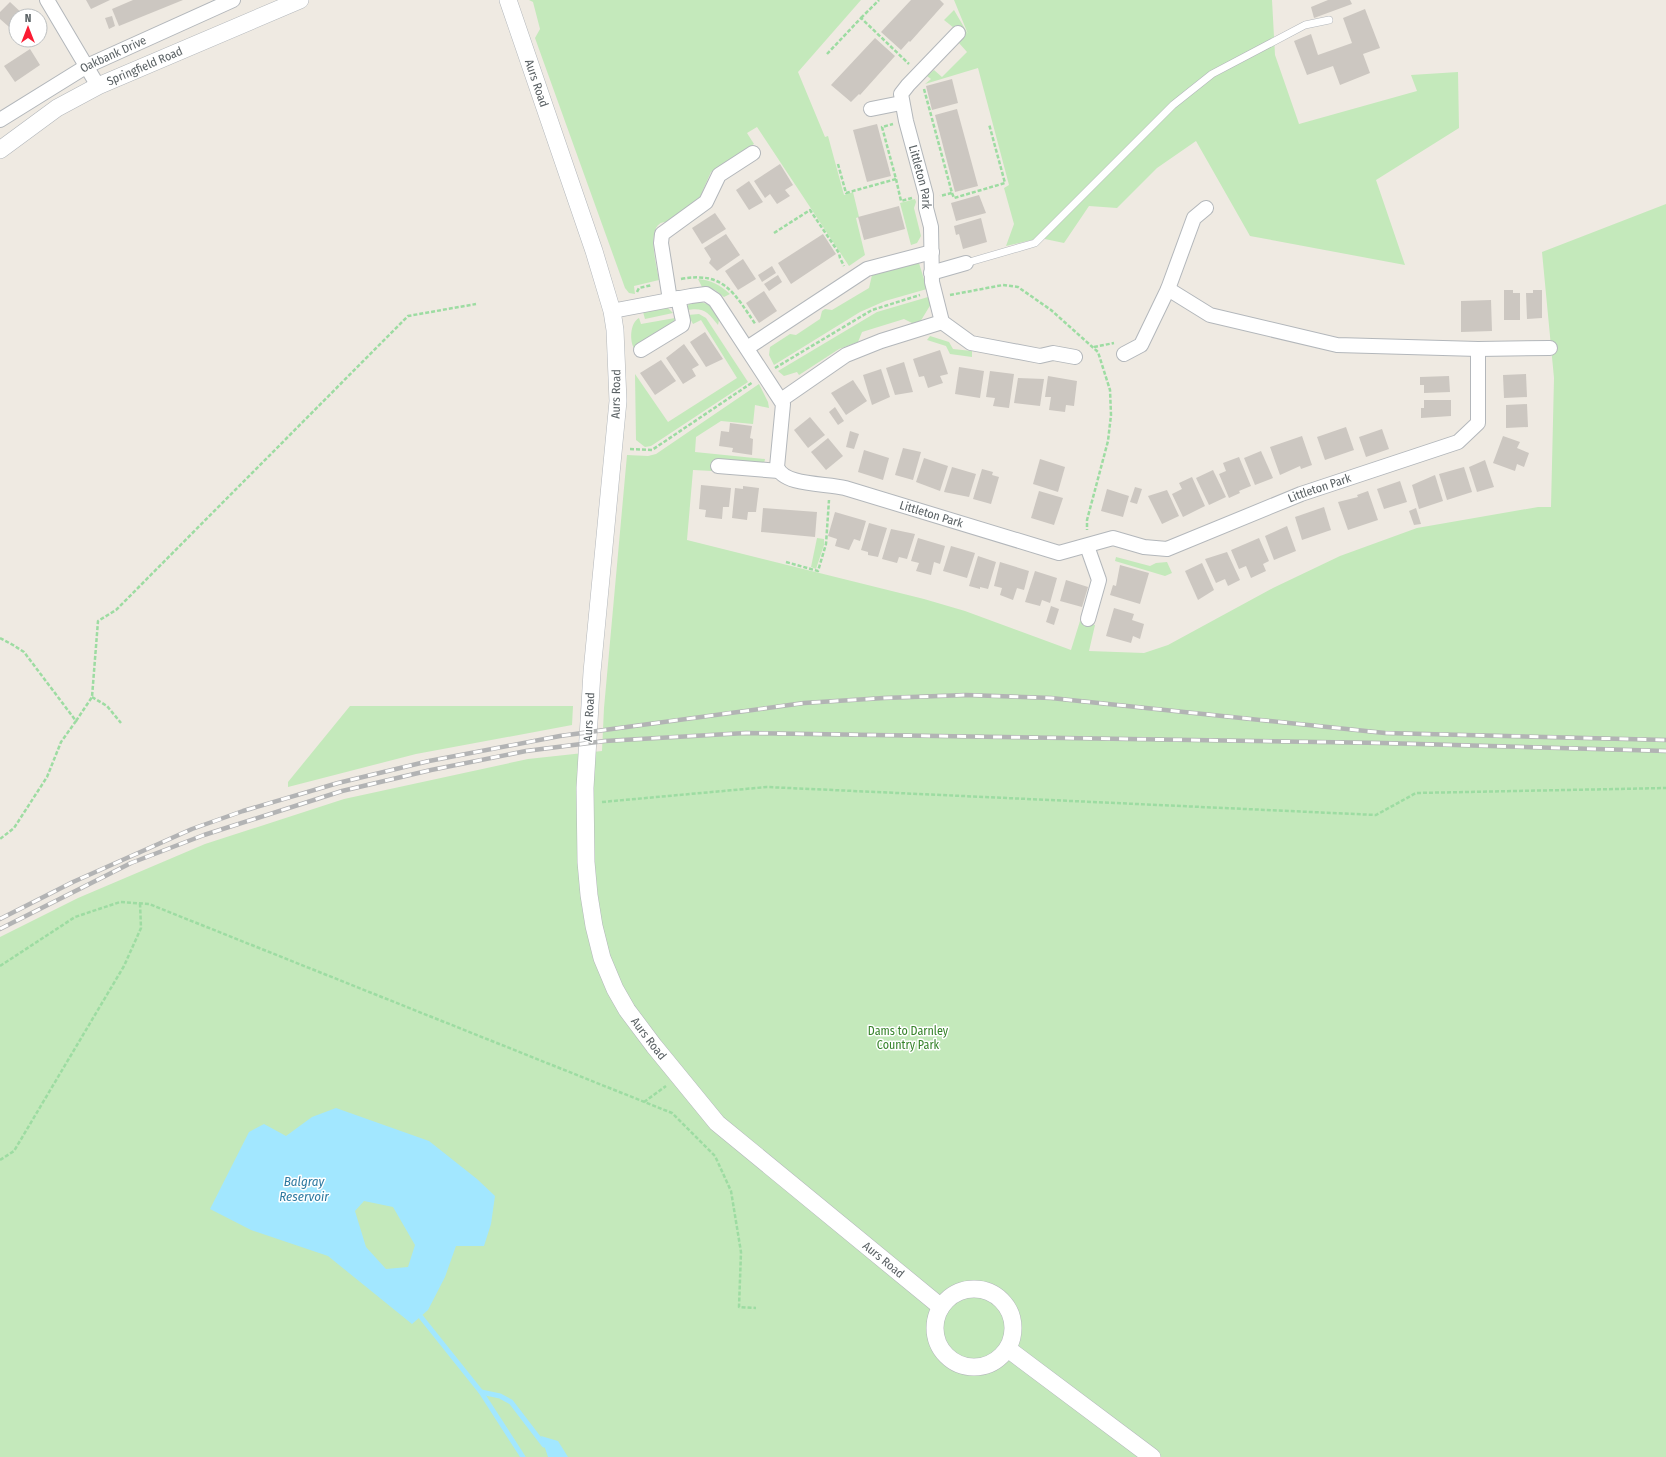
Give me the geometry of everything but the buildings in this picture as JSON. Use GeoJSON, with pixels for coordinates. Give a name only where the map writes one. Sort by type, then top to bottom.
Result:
{"type":"FeatureCollection","features":[{"type":"Feature","properties":{"kind":"street"},"geometry":{"type":"LineString","coordinates":[[47,0],[98,86]]}},
{"type":"Feature","properties":{"kind":"street","name":"Oakbank Drive"},"geometry":{"type":"LineString","coordinates":[[0,120],[87,66],[230,0]]}},
{"type":"Feature","properties":{"kind":"street","name":"Springfield Road"},"geometry":{"type":"LineString","coordinates":[[0,150],[57,108],[98,86],[300,0]]}},
{"type":"Feature","properties":{"kind":"street","name":"Aurs Road"},"geometry":{"type":"LineString","coordinates":[[508,0],[594,251],[612,311],[617,356],[618,401],[591,687],[585,803],[586,862],[594,926],[602,958],[615,989],[628,1010],[654,1046],[717,1123],[942,1307]]}},
{"type":"Feature","properties":{"kind":"street","name":"Littleton Park"},"geometry":{"type":"LineString","coordinates":[[942,322],[931,273],[932,252],[926,195],[906,121],[901,94],[908,84],[958,33]]}},
{"type":"Feature","properties":{"kind":"street"},"geometry":{"type":"LineString","coordinates":[[871,110],[902,103]]}},
{"type":"Feature","properties":{"kind":"street"},"geometry":{"type":"LineString","coordinates":[[641,350],[682,324],[683,321],[667,282],[661,243],[662,234],[706,202],[719,175],[753,153]]}},
{"type":"Feature","properties":{"kind":"street"},"geometry":{"type":"LineString","coordinates":[[1124,354],[1141,345],[1168,289],[1194,218],[1206,208]]}},
{"type":"Feature","properties":{"kind":"street"},"geometry":{"type":"LineString","coordinates":[[747,348],[852,278],[867,270],[932,252]]}},
{"type":"Feature","properties":{"kind":"street"},"geometry":{"type":"LineString","coordinates":[[931,273],[966,264]]}},
{"type":"Feature","properties":{"kind":"street"},"geometry":{"type":"LineString","coordinates":[[1168,289],[1210,315],[1337,345],[1478,350],[1550,348]]}},
{"type":"Feature","properties":{"kind":"street"},"geometry":{"type":"LineString","coordinates":[[612,311],[638,305],[706,294],[716,300],[783,404],[777,467],[779,471]]}},
{"type":"Feature","properties":{"kind":"street"},"geometry":{"type":"LineString","coordinates":[[781,400],[846,355],[881,341],[942,322],[971,343],[1040,356],[1053,353],[1075,356]]}},
{"type":"Feature","properties":{"kind":"street","name":"Littleton Park"},"geometry":{"type":"LineString","coordinates":[[718,466],[779,471],[786,478],[794,481],[831,484],[1058,553],[1113,538],[1144,547],[1167,549],[1301,494],[1458,442],[1478,423],[1478,350]]}},
{"type":"Feature","properties":{"kind":"street"},"geometry":{"type":"LineString","coordinates":[[1087,546],[1099,580],[1088,618]]}},
{"type":"Feature","properties":{"kind":"street"},"geometry":{"type":"LineString","coordinates":[[976,1290],[989,1292],[1001,1300],[1009,1310],[1013,1323],[1013,1336],[1008,1349],[1000,1358],[983,1366],[964,1366],[953,1361],[944,1353],[938,1343],[935,1331],[936,1318],[942,1307],[950,1297],[963,1291],[976,1290]]}},
{"type":"Feature","properties":{"kind":"street"},"geometry":{"type":"LineString","coordinates":[[1008,1349],[1152,1457]]}},
{"type":"Feature","properties":{"kind":"lane"},"geometry":{"type":"LineString","coordinates":[[966,264],[1036,243],[1173,105],[1212,74],[1305,25],[1329,20]]}},
{"type":"Feature","properties":{"kind":"path"},"geometry":{"type":"LineString","coordinates":[[861,18],[879,0]]}},
{"type":"Feature","properties":{"kind":"path"},"geometry":{"type":"LineString","coordinates":[[838,164],[846,193],[896,179],[882,127],[906,121]]}},
{"type":"Feature","properties":{"kind":"path"},"geometry":{"type":"LineString","coordinates":[[952,193],[954,198],[1005,183],[989,124]]}},
{"type":"Feature","properties":{"kind":"path"},"geometry":{"type":"LineString","coordinates":[[774,233],[810,210],[839,253],[840,258],[852,278]]}},
{"type":"Feature","properties":{"kind":"path"},"geometry":{"type":"LineString","coordinates":[[638,305],[637,290],[639,288],[702,276],[723,284],[735,294],[764,337]]}},
{"type":"Feature","properties":{"kind":"path"},"geometry":{"type":"LineString","coordinates":[[936,297],[1003,285],[1018,287],[1051,310],[1098,352],[1110,390],[1111,415],[1108,441],[1086,520],[1087,546]]}},
{"type":"Feature","properties":{"kind":"path"},"geometry":{"type":"LineString","coordinates":[[0,839],[14,828],[47,777],[61,742],[92,697],[98,621],[116,610],[408,316],[476,304]]}},
{"type":"Feature","properties":{"kind":"path"},"geometry":{"type":"LineString","coordinates":[[748,377],[752,383]]}},
{"type":"Feature","properties":{"kind":"path"},"geometry":{"type":"LineString","coordinates":[[786,562],[818,571],[826,544],[831,484]]}},
{"type":"Feature","properties":{"kind":"path"},"geometry":{"type":"LineString","coordinates":[[0,638],[14,644],[24,652],[76,721]]}},
{"type":"Feature","properties":{"kind":"path"},"geometry":{"type":"LineString","coordinates":[[92,697],[107,706],[121,723]]}},
{"type":"Feature","properties":{"kind":"path"},"geometry":{"type":"LineString","coordinates":[[585,803],[766,787],[1376,815],[1416,793],[1666,788]]}},
{"type":"Feature","properties":{"kind":"path"},"geometry":{"type":"LineString","coordinates":[[0,966],[75,917],[120,902],[149,904],[672,1114],[715,1156],[731,1191],[741,1252],[739,1307],[756,1308]]}},
{"type":"Feature","properties":{"kind":"path"},"geometry":{"type":"LineString","coordinates":[[0,1160],[14,1151],[124,966],[141,928],[140,903]]}},
{"type":"Feature","properties":{"kind":"path"},"geometry":{"type":"LineString","coordinates":[[643,1102],[669,1083]]}},
{"type":"Feature","properties":{"kind":"green space"},"geometry":{"type":"Polygon","coordinates":[[[529,0],[861,0],[798,72],[825,137],[828,136],[844,195],[853,192],[859,217],[856,218],[865,255],[849,266],[757,127],[747,133],[754,144],[711,172],[699,199],[669,222],[661,223],[656,228],[654,235],[654,255],[659,280],[634,286],[635,294],[629,293],[625,288],[535,38],[540,29],[533,2],[529,0]]]}},
{"type":"Feature","properties":{"kind":"green space"},"geometry":{"type":"Polygon","coordinates":[[[954,0],[1272,0],[1275,55],[1299,124],[1417,91],[1411,75],[1458,72],[1459,128],[1376,180],[1405,265],[1250,236],[1196,141],[1157,168],[1117,208],[1089,206],[1064,243],[1040,238],[1006,246],[1014,224],[1004,188],[1009,185],[978,68],[925,84],[931,79],[927,76],[934,70],[942,77],[967,52],[959,43],[964,36],[944,20],[954,10],[968,34],[954,0]]]}},
{"type":"Feature","properties":{"kind":"green space"},"geometry":{"type":"Polygon","coordinates":[[[915,199],[916,202],[914,208],[921,236],[917,243],[911,245],[900,203],[915,199]]]}},
{"type":"Feature","properties":{"kind":"green space","name":"Dams to Darnley Country Park"},"geometry":{"type":"Polygon","coordinates":[[[1666,204],[1666,1457],[0,1457],[0,937],[78,898],[205,844],[344,799],[528,759],[602,751],[604,708],[627,455],[648,456],[656,454],[759,384],[768,402],[769,408],[755,405],[753,424],[721,421],[696,437],[695,452],[765,459],[764,464],[714,459],[712,471],[693,470],[687,540],[924,599],[965,611],[1071,650],[1080,621],[1095,625],[1089,651],[1144,653],[1168,645],[1273,588],[1340,556],[1417,528],[1538,507],[1551,507],[1554,378],[1542,252],[1666,204]]]}},
{"type":"Feature","properties":{"kind":"green space"},"geometry":{"type":"Polygon","coordinates":[[[919,263],[927,289],[885,301],[860,312],[774,365],[769,355],[770,347],[790,334],[796,335],[820,319],[822,311],[825,309],[832,310],[869,288],[872,275],[919,263]]]}},
{"type":"Feature","properties":{"kind":"green space"},"geometry":{"type":"Polygon","coordinates":[[[698,279],[707,280],[723,288],[730,294],[724,297],[715,290],[702,287],[698,279]]]}},
{"type":"Feature","properties":{"kind":"green space"},"geometry":{"type":"Polygon","coordinates":[[[928,297],[931,304],[920,322],[914,324],[904,319],[862,332],[858,342],[839,349],[799,375],[797,372],[784,376],[778,371],[877,312],[928,297]]]}},
{"type":"Feature","properties":{"kind":"green space"},"geometry":{"type":"Polygon","coordinates":[[[698,301],[713,306],[720,316],[718,325],[702,310],[687,310],[689,302],[698,301]]]}},
{"type":"Feature","properties":{"kind":"green space"},"geometry":{"type":"Polygon","coordinates":[[[667,307],[673,313],[645,319],[643,312],[667,307]]]}},
{"type":"Feature","properties":{"kind":"green space"},"geometry":{"type":"Polygon","coordinates":[[[699,314],[706,318],[748,382],[651,446],[645,447],[636,440],[635,374],[668,422],[737,378],[701,320],[693,324],[688,315],[699,314]]]}},
{"type":"Feature","properties":{"kind":"green space"},"geometry":{"type":"Polygon","coordinates":[[[639,318],[641,324],[675,318],[674,321],[637,345],[635,350],[631,332],[636,320],[639,318]]]}},
{"type":"Feature","properties":{"kind":"green space"},"geometry":{"type":"Polygon","coordinates":[[[930,336],[949,342],[953,349],[972,351],[972,357],[950,354],[946,346],[927,340],[930,336]]]}},
{"type":"Feature","properties":{"kind":"green space"},"geometry":{"type":"Polygon","coordinates":[[[817,538],[824,539],[824,545],[816,569],[811,567],[817,538]]]}},
{"type":"Feature","properties":{"kind":"green space"},"geometry":{"type":"Polygon","coordinates":[[[1116,557],[1150,566],[1156,563],[1167,562],[1172,573],[1165,576],[1115,561],[1116,557]]]}},
{"type":"Feature","properties":{"kind":"green space"},"geometry":{"type":"Polygon","coordinates":[[[350,706],[573,706],[572,725],[416,754],[288,787],[288,782],[350,706]]]}},
{"type":"Feature","properties":{"kind":"water","name":"Balgray Reservoir"},"geometry":{"type":"Polygon","coordinates":[[[336,1108],[429,1141],[477,1179],[495,1196],[491,1224],[484,1246],[456,1246],[445,1277],[428,1310],[412,1324],[328,1256],[251,1230],[210,1209],[249,1132],[264,1124],[286,1136],[312,1117],[336,1108]],[[364,1201],[355,1211],[366,1247],[386,1269],[408,1267],[415,1245],[393,1207],[364,1201]]]}},
{"type":"Feature","properties":{"kind":"water"},"geometry":{"type":"Polygon","coordinates":[[[541,1436],[558,1441],[568,1457],[548,1457],[541,1436]]]}},
{"type":"Feature","properties":{"kind":"waterway"},"geometry":{"type":"LineString","coordinates":[[421,1317],[481,1392],[500,1396],[511,1402],[544,1445]]}},
{"type":"Feature","properties":{"kind":"waterway"},"geometry":{"type":"LineString","coordinates":[[481,1392],[523,1457]]}},
{"type":"Feature","properties":{"kind":"railway"},"geometry":{"type":"LineString","coordinates":[[0,919],[73,882],[192,829],[243,811],[338,783],[429,761],[560,736],[804,703],[966,695],[1051,698],[1385,733],[1666,740]]}},
{"type":"Feature","properties":{"kind":"railway"},"geometry":{"type":"LineString","coordinates":[[0,929],[131,863],[204,835],[342,791],[431,770],[526,751],[605,741],[746,733],[1383,743],[1666,751]]}}]}
